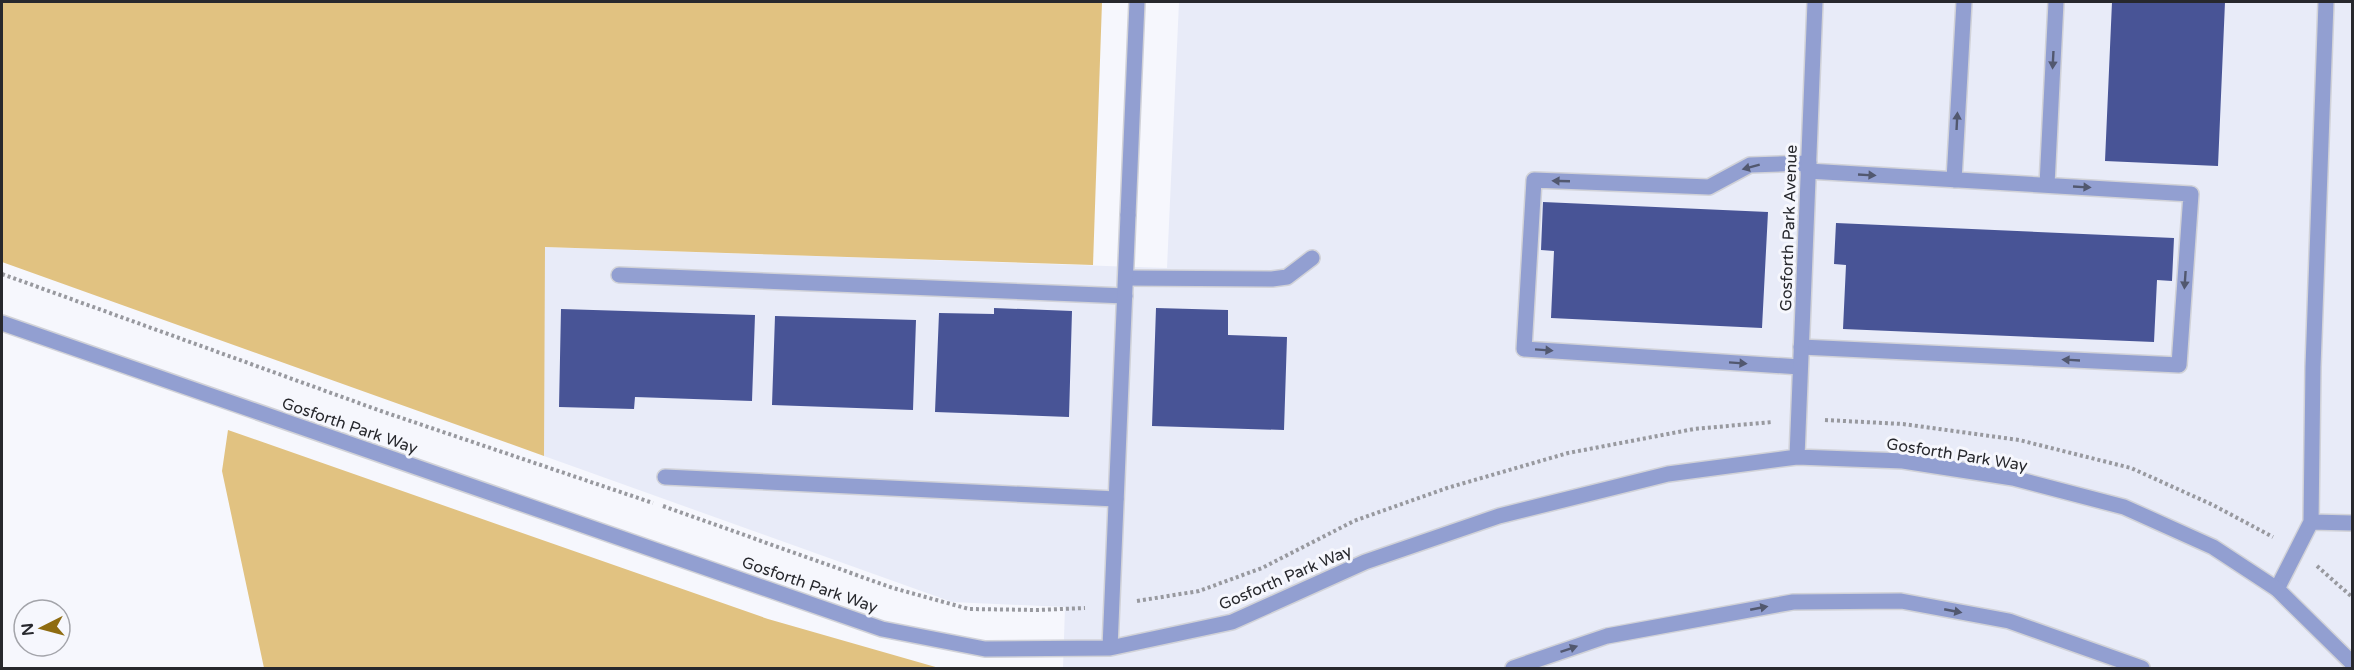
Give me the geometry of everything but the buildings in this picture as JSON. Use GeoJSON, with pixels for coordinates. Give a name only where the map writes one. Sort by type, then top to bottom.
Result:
{"type":"FeatureCollection","features":[{"type":"Feature","properties":{"kind":"street"},"geometry":{"type":"LineString","coordinates":[[1110,648],[1137,2]]}},
{"type":"Feature","properties":{"kind":"street","name":"Gosforth Park Avenue"},"geometry":{"type":"LineString","coordinates":[[1797,457],[1815,2]]}},
{"type":"Feature","properties":{"kind":"street"},"geometry":{"type":"LineString","coordinates":[[1954,180],[1964,2]]}},
{"type":"Feature","properties":{"kind":"street"},"geometry":{"type":"LineString","coordinates":[[2047,185],[2056,2]]}},
{"type":"Feature","properties":{"kind":"street"},"geometry":{"type":"LineString","coordinates":[[2277,589],[2311,522],[2313,366],[2326,2]]}},
{"type":"Feature","properties":{"kind":"street"},"geometry":{"type":"LineString","coordinates":[[1800,367],[1524,349],[1534,180],[1709,187],[1750,165],[1809,167],[1954,180],[2191,194],[2180,366],[1801,347]]}},
{"type":"Feature","properties":{"kind":"street"},"geometry":{"type":"LineString","coordinates":[[1126,278],[1272,279],[1287,277],[1312,258]]}},
{"type":"Feature","properties":{"kind":"street"},"geometry":{"type":"LineString","coordinates":[[619,275],[1125,296]]}},
{"type":"Feature","properties":{"kind":"street","name":"Gosforth Park Way"},"geometry":{"type":"LineString","coordinates":[[2,322],[882,628],[985,649],[1110,648],[1232,622],[1365,562],[1499,516],[1668,474],[1797,457],[1903,461],[1936,466],[2013,478],[2124,507],[2213,547],[2277,589],[2352,663]]}},
{"type":"Feature","properties":{"kind":"street"},"geometry":{"type":"LineString","coordinates":[[665,477],[1116,499]]}},
{"type":"Feature","properties":{"kind":"street"},"geometry":{"type":"LineString","coordinates":[[2311,522],[2352,524]]}},
{"type":"Feature","properties":{"kind":"street"},"geometry":{"type":"LineString","coordinates":[[1514,669],[1607,636],[1792,602],[1889,601],[1901,601],[2009,621],[2142,669]]}},
{"type":"Feature","properties":{"kind":"path"},"geometry":{"type":"LineString","coordinates":[[2,274],[370,407],[668,508],[894,588],[969,609],[1038,610],[1111,607],[1158,596],[1199,591],[1262,568],[1354,521],[1447,488],[1568,453],[1694,429],[1798,419],[1903,424],[2019,440],[2131,468],[2213,505],[2297,550],[2352,597]]}},
{"type":"Feature","properties":{"kind":"shaded area"},"geometry":{"type":"Polygon","coordinates":[[[2,2],[1102,2],[1093,265],[545,247],[544,456],[2,262],[2,2]]]}},
{"type":"Feature","properties":{"kind":"shaded area"},"geometry":{"type":"Polygon","coordinates":[[[1179,2],[2352,2],[2352,668],[1063,668],[1065,607],[952,602],[544,456],[544,247],[1167,268],[1179,2]]]}},
{"type":"Feature","properties":{"kind":"shaded area"},"geometry":{"type":"Polygon","coordinates":[[[228,430],[768,619],[939,668],[264,668],[222,471],[228,430]]]}}]}
